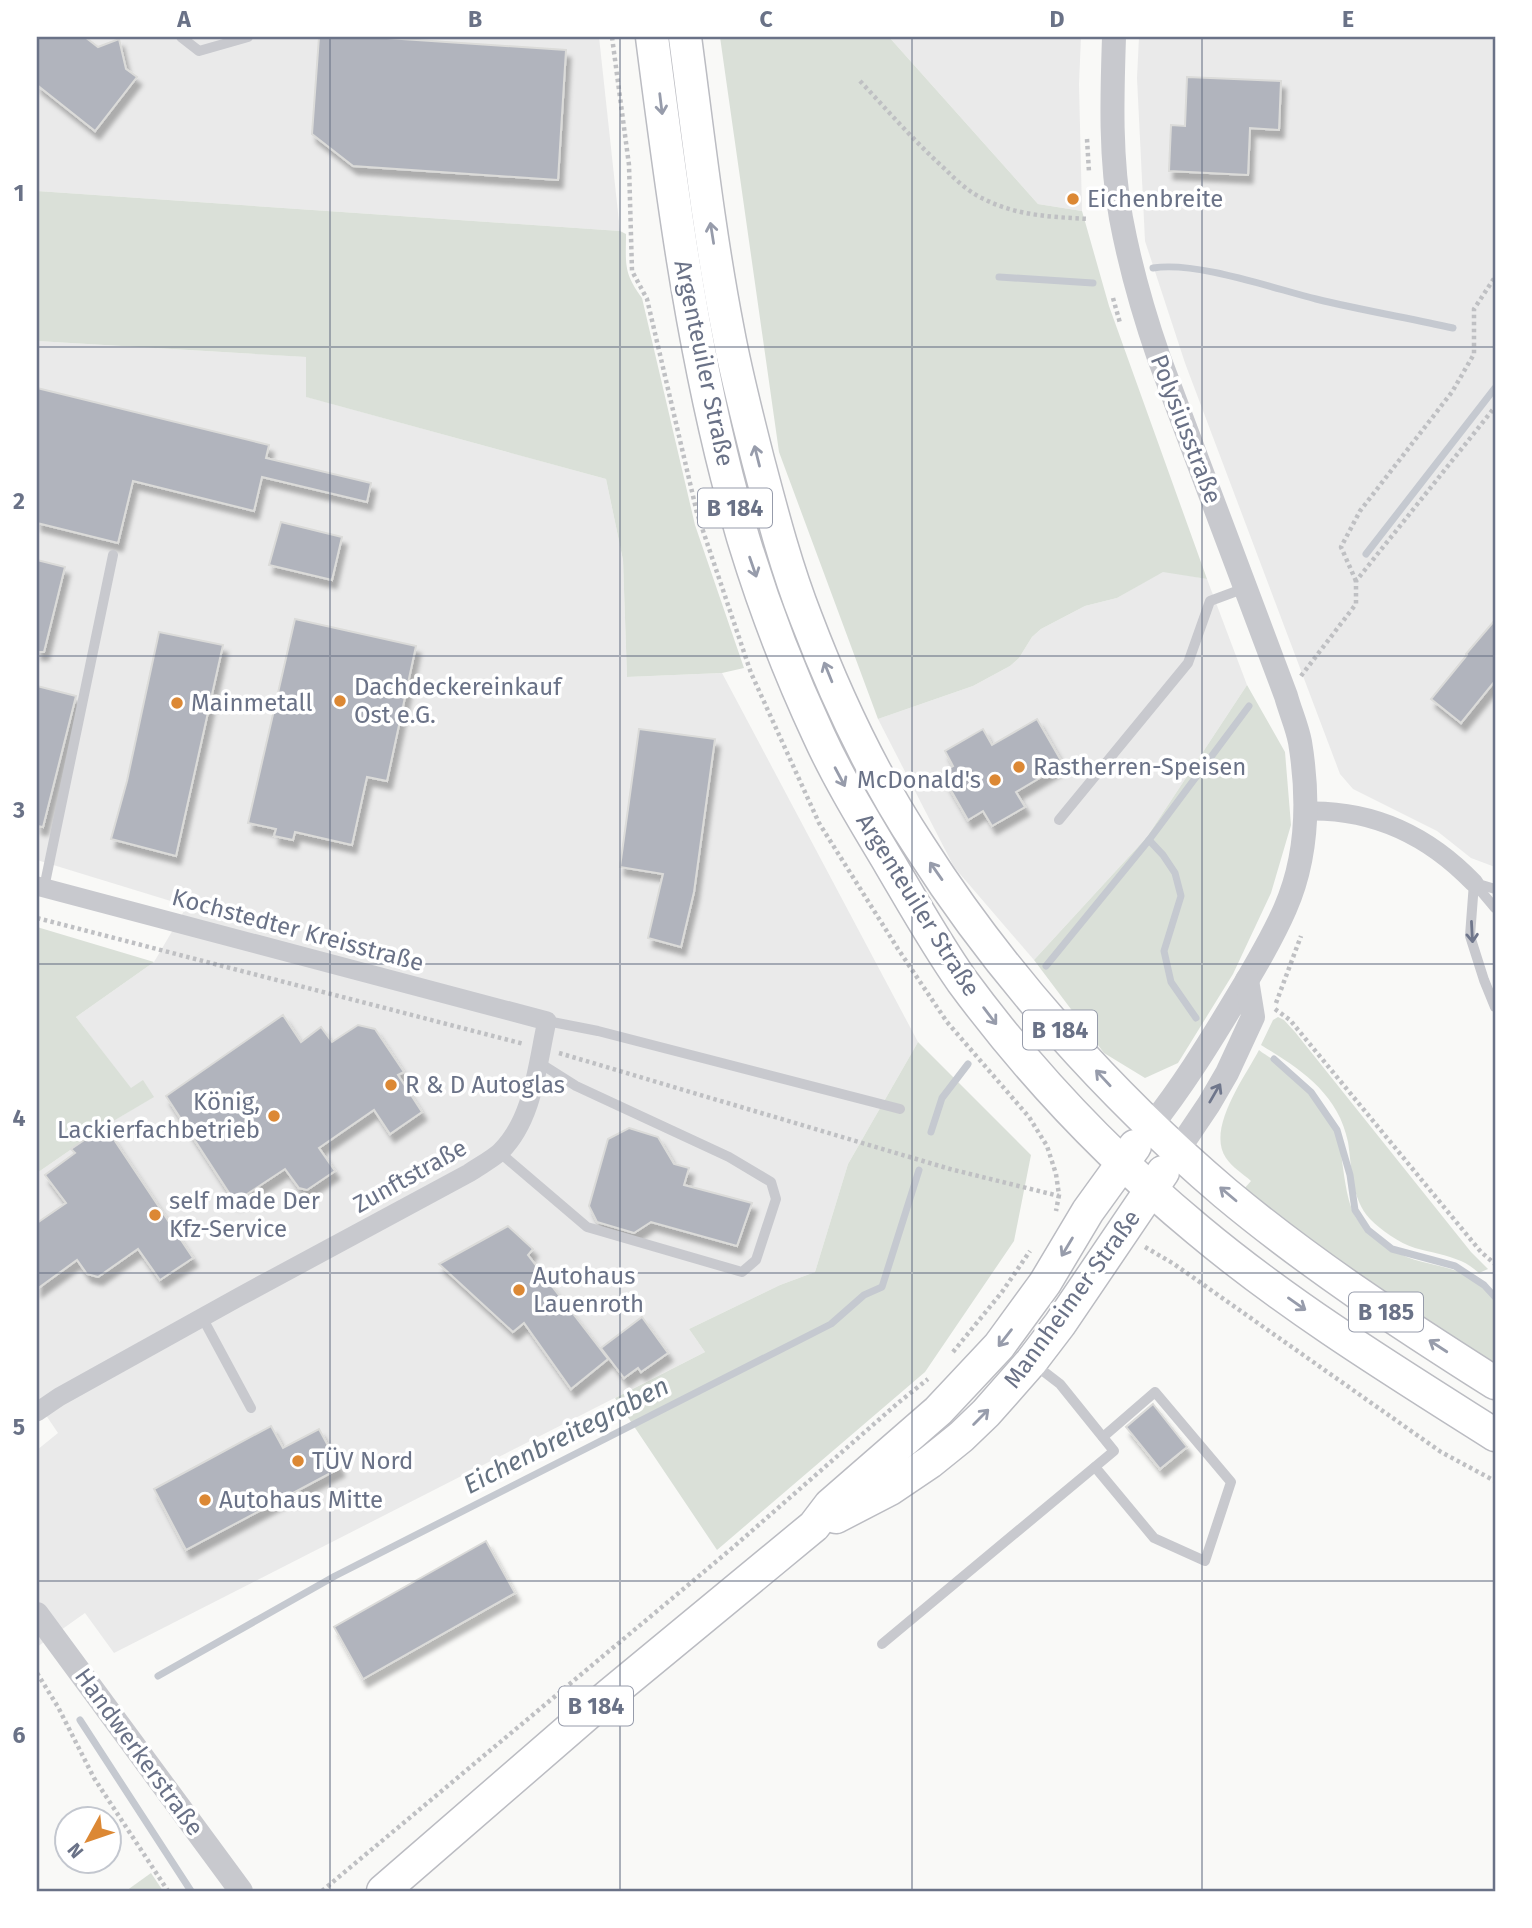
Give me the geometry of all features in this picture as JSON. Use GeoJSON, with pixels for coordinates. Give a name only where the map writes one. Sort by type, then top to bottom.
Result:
{"type":"FeatureCollection","features":[{"type":"Feature","properties":{"kind":"main road","name":"Argenteuiler Straße"},"geometry":{"type":"LineString","coordinates":[[652,37],[683,265],[701,367],[744,542],[789,667],[821,740],[866,824],[936,941],[961,979],[1055,1093],[1152,1190],[1199,1231],[1294,1303],[1378,1361],[1495,1435]]}},
{"type":"Feature","properties":{"kind":"main road","name":"Argenteuiler Straße"},"geometry":{"type":"LineString","coordinates":[[685,37],[727,330],[776,526],[804,615],[839,700],[882,783],[919,846],[1032,999],[1106,1082],[1151,1126],[1226,1194],[1334,1277],[1495,1383]]}},
{"type":"Feature","properties":{"kind":"main road","name":"Mannheimer Straße"},"geometry":{"type":"LineString","coordinates":[[383,1891],[608,1696],[814,1526],[830,1505],[938,1411],[999,1346],[1045,1283],[1088,1211],[1151,1126]]}},
{"type":"Feature","properties":{"kind":"main road","name":"Mannheimer Straße"},"geometry":{"type":"LineString","coordinates":[[814,1526],[890,1489],[930,1462],[986,1413],[1060,1324],[1178,1150]]}},
{"type":"Feature","properties":{"kind":"street","name":"Polysiusstraße"},"geometry":{"type":"LineString","coordinates":[[1114,37],[1114,152],[1121,216],[1130,264],[1159,358],[1286,696],[1299,739],[1306,811],[1297,873],[1286,908],[1248,980],[1188,1076],[1151,1126]]}},
{"type":"Feature","properties":{"kind":"street"},"geometry":{"type":"LineString","coordinates":[[1306,811],[1349,813],[1381,821],[1409,833],[1462,870],[1474,883]]}},
{"type":"Feature","properties":{"kind":"street","name":"Kochstedter Kreisstraße"},"geometry":{"type":"LineString","coordinates":[[40,887],[547,1021]]}},
{"type":"Feature","properties":{"kind":"street"},"geometry":{"type":"LineString","coordinates":[[1178,1150],[1227,1073],[1253,1017],[1248,980]]}},
{"type":"Feature","properties":{"kind":"street","name":"Zunftstraße"},"geometry":{"type":"LineString","coordinates":[[37,1412],[202,1317],[469,1173],[499,1152],[518,1130],[527,1105],[547,1021]]}},
{"type":"Feature","properties":{"kind":"street","name":"Handwerkerstraße"},"geometry":{"type":"LineString","coordinates":[[37,1614],[241,1891]]}},
{"type":"Feature","properties":{"kind":"lane"},"geometry":{"type":"LineString","coordinates":[[181,37],[199,51],[248,37]]}},
{"type":"Feature","properties":{"kind":"lane"},"geometry":{"type":"LineString","coordinates":[[40,887],[113,555]]}},
{"type":"Feature","properties":{"kind":"lane"},"geometry":{"type":"LineString","coordinates":[[1059,820],[1188,663],[1210,601],[1245,587]]}},
{"type":"Feature","properties":{"kind":"lane"},"geometry":{"type":"LineString","coordinates":[[1474,883],[1495,889]]}},
{"type":"Feature","properties":{"kind":"lane"},"geometry":{"type":"LineString","coordinates":[[1474,883],[1495,908]]}},
{"type":"Feature","properties":{"kind":"lane"},"geometry":{"type":"LineString","coordinates":[[1474,883],[1470,936],[1495,1007]]}},
{"type":"Feature","properties":{"kind":"lane"},"geometry":{"type":"LineString","coordinates":[[547,1021],[598,1031],[900,1109]]}},
{"type":"Feature","properties":{"kind":"lane"},"geometry":{"type":"LineString","coordinates":[[499,1152],[587,1227],[742,1272],[756,1260],[776,1199],[771,1182],[729,1157],[576,1086],[539,1055]]}},
{"type":"Feature","properties":{"kind":"lane"},"geometry":{"type":"LineString","coordinates":[[202,1317],[251,1408]]}},
{"type":"Feature","properties":{"kind":"lane"},"geometry":{"type":"LineString","coordinates":[[882,1644],[1114,1451],[1060,1384],[1031,1362]]}},
{"type":"Feature","properties":{"kind":"lane"},"geometry":{"type":"LineString","coordinates":[[1095,1467],[1154,1538],[1205,1561],[1231,1482],[1155,1392],[1103,1437]]}},
{"type":"Feature","properties":{"kind":"path"},"geometry":{"type":"LineString","coordinates":[[860,81],[923,150],[956,180],[983,199],[1019,212],[1089,219]]}},
{"type":"Feature","properties":{"kind":"path"},"geometry":{"type":"LineString","coordinates":[[1286,696],[1356,604],[1356,582],[1342,547],[1360,511],[1452,391],[1474,354],[1474,309],[1495,276]]}},
{"type":"Feature","properties":{"kind":"path"},"geometry":{"type":"LineString","coordinates":[[1356,582],[1495,407]]}},
{"type":"Feature","properties":{"kind":"path"},"geometry":{"type":"LineString","coordinates":[[37,918],[950,1169],[1059,1195],[1056,1212],[1050,1221]]}},
{"type":"Feature","properties":{"kind":"path"},"geometry":{"type":"LineString","coordinates":[[1274,1008],[1290,1020],[1481,1252],[1495,1264]]}},
{"type":"Feature","properties":{"kind":"path"},"geometry":{"type":"LineString","coordinates":[[952,1353],[1002,1292],[1030,1250]]}},
{"type":"Feature","properties":{"kind":"path"},"geometry":{"type":"LineString","coordinates":[[1174,1264],[1441,1452],[1495,1481]]}},
{"type":"Feature","properties":{"kind":"path"},"geometry":{"type":"LineString","coordinates":[[322,1891],[936,1373]]}},
{"type":"Feature","properties":{"kind":"path"},"geometry":{"type":"LineString","coordinates":[[37,1673],[58,1707],[94,1778],[168,1891]]}},
{"type":"Feature","properties":{"kind":"shaded area"},"geometry":{"type":"Polygon","coordinates":[[[37,37],[599,37],[620,231],[37,191],[37,37]]]}},
{"type":"Feature","properties":{"kind":"shaded area"},"geometry":{"type":"Polygon","coordinates":[[[720,37],[889,37],[1038,204],[1082,211],[1109,306],[1207,579],[1163,572],[1117,598],[1085,606],[1041,629],[1010,666],[973,686],[878,719],[779,452],[720,37]]]}},
{"type":"Feature","properties":{"kind":"shaded area"},"geometry":{"type":"Polygon","coordinates":[[[889,37],[1081,37],[1079,84],[1082,211],[1038,204],[889,37]]]}},
{"type":"Feature","properties":{"kind":"shaded area"},"geometry":{"type":"Polygon","coordinates":[[[1139,37],[1495,37],[1495,867],[1471,858],[1437,831],[1353,789],[1340,774],[1185,363],[1145,241],[1137,78],[1139,37]]]}},
{"type":"Feature","properties":{"kind":"shaded area"},"geometry":{"type":"Polygon","coordinates":[[[37,191],[620,231],[626,234],[627,267],[631,281],[642,298],[695,525],[744,668],[722,673],[627,677],[623,560],[606,479],[306,397],[306,357],[37,341],[37,191]]]}},
{"type":"Feature","properties":{"kind":"shaded area"},"geometry":{"type":"Polygon","coordinates":[[[37,341],[307,357],[307,397],[606,479],[623,560],[627,677],[722,673],[918,1042],[848,1164],[815,1272],[780,1285],[689,1329],[705,1352],[114,1653],[85,1613],[37,1647],[37,1450],[58,1433],[37,1402],[37,1173],[153,1097],[131,1089],[76,1017],[154,962],[187,906],[37,860],[37,341]]]}},
{"type":"Feature","properties":{"kind":"shaded area"},"geometry":{"type":"Polygon","coordinates":[[[1163,571],[1207,579],[1247,685],[1147,837],[1034,960],[954,867],[878,719],[973,686],[1010,666],[1041,629],[1085,606],[1117,598],[1163,571]]]}},
{"type":"Feature","properties":{"kind":"shaded area"},"geometry":{"type":"Polygon","coordinates":[[[1247,685],[1285,752],[1291,825],[1271,893],[1233,974],[1178,1063],[1145,1078],[1104,1053],[1034,960],[1147,837],[1247,685]]]}},
{"type":"Feature","properties":{"kind":"shaded area"},"geometry":{"type":"Polygon","coordinates":[[[37,927],[154,962],[76,1017],[131,1088],[143,1080],[154,1097],[105,1126],[37,1173],[37,927]]]}},
{"type":"Feature","properties":{"kind":"shaded area"},"geometry":{"type":"Polygon","coordinates":[[[1278,1017],[1295,1032],[1471,1252],[1488,1269],[1479,1273],[1456,1259],[1409,1246],[1370,1219],[1359,1202],[1348,1142],[1336,1110],[1303,1073],[1261,1045],[1273,1020],[1278,1017]]]}},
{"type":"Feature","properties":{"kind":"shaded area"},"geometry":{"type":"Polygon","coordinates":[[[918,1042],[1031,1155],[1014,1241],[925,1372],[717,1550],[615,1398],[705,1352],[689,1329],[780,1285],[815,1272],[848,1164],[918,1042]]]}},
{"type":"Feature","properties":{"kind":"shaded area"},"geometry":{"type":"Polygon","coordinates":[[[1259,1050],[1297,1077],[1317,1097],[1328,1113],[1339,1139],[1350,1203],[1363,1227],[1394,1251],[1462,1273],[1495,1298],[1495,1368],[1346,1268],[1243,1190],[1251,1181],[1226,1158],[1221,1146],[1221,1133],[1230,1103],[1259,1050]]]}},
{"type":"Feature","properties":{"kind":"shaded area"},"geometry":{"type":"Polygon","coordinates":[[[151,1873],[163,1891],[126,1891],[151,1873]]]}},
{"type":"Feature","properties":{"kind":"building"},"geometry":{"type":"Polygon","coordinates":[[[37,37],[85,37],[98,47],[119,39],[126,69],[137,77],[95,131],[37,85],[37,37]]]}},
{"type":"Feature","properties":{"kind":"building"},"geometry":{"type":"Polygon","coordinates":[[[319,37],[372,37],[566,50],[558,180],[353,166],[312,134],[319,37]]]}},
{"type":"Feature","properties":{"kind":"building"},"geometry":{"type":"Polygon","coordinates":[[[1187,77],[1281,81],[1279,130],[1250,128],[1248,175],[1169,171],[1171,125],[1185,126],[1187,77]]]}},
{"type":"Feature","properties":{"kind":"building"},"geometry":{"type":"Polygon","coordinates":[[[37,388],[269,445],[266,458],[371,483],[367,502],[262,477],[254,511],[133,481],[118,543],[37,523],[37,388]]]}},
{"type":"Feature","properties":{"kind":"building"},"geometry":{"type":"Polygon","coordinates":[[[281,522],[342,537],[332,580],[269,565],[281,522]]]}},
{"type":"Feature","properties":{"kind":"building"},"geometry":{"type":"Polygon","coordinates":[[[37,560],[65,567],[44,652],[37,652],[37,560]]]}},
{"type":"Feature","properties":{"kind":"building","name":"Dachdeckereinkauf Ost e.G."},"geometry":{"type":"Polygon","coordinates":[[[295,619],[416,646],[387,781],[367,777],[352,845],[295,832],[293,840],[274,836],[276,829],[248,823],[295,619]]]}},
{"type":"Feature","properties":{"kind":"building"},"geometry":{"type":"Polygon","coordinates":[[[1495,620],[1495,681],[1461,723],[1431,699],[1495,620]]]}},
{"type":"Feature","properties":{"kind":"building","name":"Mainmetall"},"geometry":{"type":"Polygon","coordinates":[[[159,632],[223,645],[176,856],[111,839],[127,781],[159,632]]]}},
{"type":"Feature","properties":{"kind":"building"},"geometry":{"type":"Polygon","coordinates":[[[37,686],[76,696],[43,827],[37,826],[37,686]]]}},
{"type":"Feature","properties":{"kind":"building"},"geometry":{"type":"Polygon","coordinates":[[[1037,719],[1063,764],[1016,792],[1025,807],[992,826],[983,811],[968,820],[941,773],[953,766],[945,751],[983,729],[992,745],[1037,719]]]}},
{"type":"Feature","properties":{"kind":"building"},"geometry":{"type":"Polygon","coordinates":[[[639,729],[715,739],[694,892],[681,947],[648,938],[663,874],[620,867],[639,729]]]}},
{"type":"Feature","properties":{"kind":"building"},"geometry":{"type":"Polygon","coordinates":[[[283,1015],[301,1042],[321,1027],[332,1042],[358,1025],[375,1029],[404,1072],[398,1075],[422,1112],[390,1134],[374,1110],[319,1148],[335,1171],[307,1190],[299,1188],[285,1169],[235,1202],[166,1096],[283,1015]]]}},
{"type":"Feature","properties":{"kind":"building"},"geometry":{"type":"Polygon","coordinates":[[[105,1126],[193,1258],[160,1280],[138,1249],[98,1277],[87,1274],[77,1260],[37,1289],[37,1223],[66,1203],[45,1175],[75,1153],[71,1149],[105,1126]]]}},
{"type":"Feature","properties":{"kind":"building"},"geometry":{"type":"Polygon","coordinates":[[[629,1128],[658,1137],[674,1164],[689,1168],[684,1185],[752,1203],[737,1246],[651,1222],[634,1233],[597,1222],[589,1206],[608,1139],[629,1128]]]}},
{"type":"Feature","properties":{"kind":"building"},"geometry":{"type":"Polygon","coordinates":[[[508,1226],[533,1249],[528,1255],[608,1359],[571,1389],[524,1323],[513,1332],[439,1264],[508,1226]]]}},
{"type":"Feature","properties":{"kind":"building"},"geometry":{"type":"Polygon","coordinates":[[[642,1317],[668,1353],[641,1372],[638,1368],[624,1378],[601,1348],[642,1317]]]}},
{"type":"Feature","properties":{"kind":"building"},"geometry":{"type":"Polygon","coordinates":[[[1153,1404],[1187,1447],[1160,1469],[1126,1427],[1153,1404]]]}},
{"type":"Feature","properties":{"kind":"building"},"geometry":{"type":"Polygon","coordinates":[[[271,1426],[283,1448],[319,1429],[340,1468],[186,1550],[154,1489],[271,1426]]]}},
{"type":"Feature","properties":{"kind":"building"},"geometry":{"type":"Polygon","coordinates":[[[486,1541],[515,1593],[363,1679],[334,1627],[486,1541]]]}},
{"type":"Feature","properties":{"kind":"waterway"},"geometry":{"type":"LineString","coordinates":[[1153,268],[1190,268],[1212,272],[1333,303],[1453,328]]}},
{"type":"Feature","properties":{"kind":"waterway"},"geometry":{"type":"LineString","coordinates":[[999,277],[1093,283]]}},
{"type":"Feature","properties":{"kind":"waterway","name":"Eichenbreitegraben"},"geometry":{"type":"LineString","coordinates":[[1366,554],[1495,388]]}},
{"type":"Feature","properties":{"kind":"waterway","name":"Eichenbreitegraben"},"geometry":{"type":"LineString","coordinates":[[1046,966],[1149,840],[1249,706]]}},
{"type":"Feature","properties":{"kind":"waterway"},"geometry":{"type":"LineString","coordinates":[[1149,840],[1175,873],[1181,896],[1164,951],[1171,982],[1196,1018]]}},
{"type":"Feature","properties":{"kind":"waterway"},"geometry":{"type":"LineString","coordinates":[[1274,1059],[1311,1092],[1337,1130],[1350,1175],[1355,1210],[1368,1230],[1392,1249],[1455,1266],[1484,1285],[1495,1297]]}},
{"type":"Feature","properties":{"kind":"waterway","name":"Eichenbreitegraben"},"geometry":{"type":"LineString","coordinates":[[931,1132],[942,1098],[968,1064]]}},
{"type":"Feature","properties":{"kind":"waterway","name":"Eichenbreitegraben"},"geometry":{"type":"LineString","coordinates":[[158,1676],[335,1576],[831,1324],[864,1295],[882,1287],[919,1170]]}},
{"type":"Feature","properties":{"kind":"waterway","name":"Eichenbreitegraben"},"geometry":{"type":"LineString","coordinates":[[80,1720],[191,1891]]}},
{"type":"Feature","properties":{"kind":"place","name":"Eichenbreite"},"geometry":{"type":"Point","coordinates":[1073,199]}},
{"type":"Feature","properties":{"kind":"place","name":"Dachdeckereinkauf Ost e.G."},"geometry":{"type":"Point","coordinates":[340,701]}},
{"type":"Feature","properties":{"kind":"place","name":"Mainmetall"},"geometry":{"type":"Point","coordinates":[177,703]}},
{"type":"Feature","properties":{"kind":"place","name":"Rastherren-Speisen"},"geometry":{"type":"Point","coordinates":[1019,767]}},
{"type":"Feature","properties":{"kind":"place","name":"McDonald's"},"geometry":{"type":"Point","coordinates":[995,780]}},
{"type":"Feature","properties":{"kind":"place","name":"R & D Autoglas"},"geometry":{"type":"Point","coordinates":[391,1085]}},
{"type":"Feature","properties":{"kind":"place","name":"König, Lackierfachbetrieb"},"geometry":{"type":"Point","coordinates":[274,1116]}},
{"type":"Feature","properties":{"kind":"place","name":"self made Der Kfz-Service"},"geometry":{"type":"Point","coordinates":[155,1215]}},
{"type":"Feature","properties":{"kind":"place","name":"Autohaus Lauenroth"},"geometry":{"type":"Point","coordinates":[519,1290]}},
{"type":"Feature","properties":{"kind":"place","name":"TÜV Nord"},"geometry":{"type":"Point","coordinates":[298,1461]}},
{"type":"Feature","properties":{"kind":"place","name":"Autohaus Mitte"},"geometry":{"type":"Point","coordinates":[205,1500]}}]}
